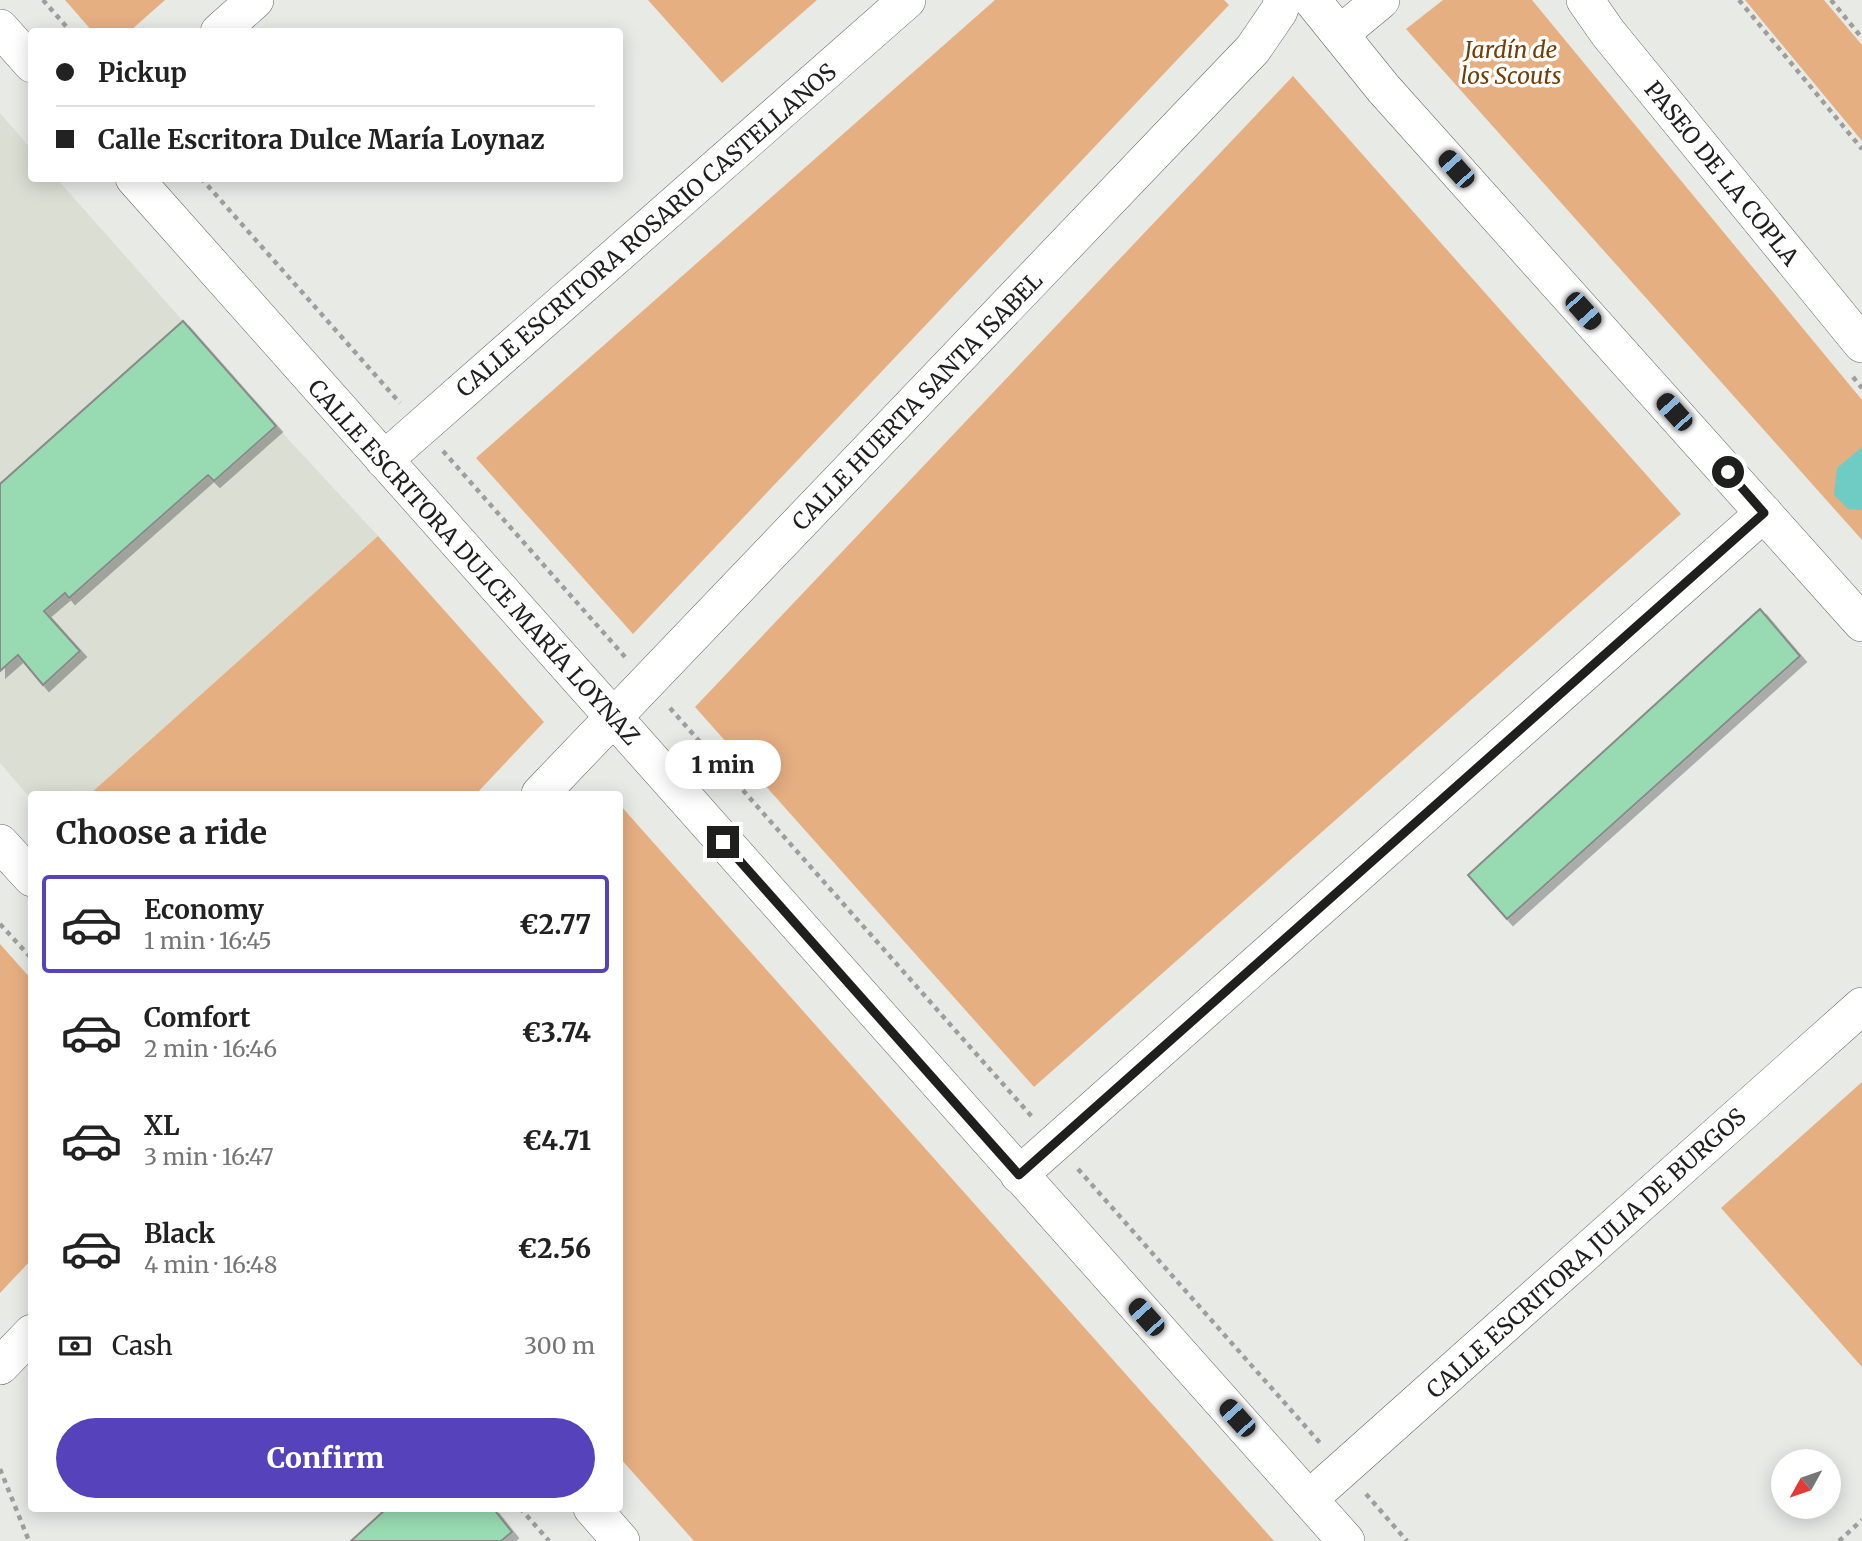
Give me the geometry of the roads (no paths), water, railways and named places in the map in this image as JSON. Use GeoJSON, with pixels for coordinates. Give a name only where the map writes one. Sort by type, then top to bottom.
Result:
{"type":"FeatureCollection","features":[{"type":"Feature","properties":{"kind":"street"},"geometry":{"type":"LineString","coordinates":[[224,28],[255,0]]}},
{"type":"Feature","properties":{"kind":"street","name":"CALLE ESCRITORA ROSARIO CASTELLANOS"},"geometry":{"type":"LineString","coordinates":[[384,460],[907,0]]}},
{"type":"Feature","properties":{"kind":"street","name":"CALLE HUERTA SANTA ISABEL"},"geometry":{"type":"LineString","coordinates":[[543,791],[1253,49],[1279,11],[1283,0]]}},
{"type":"Feature","properties":{"kind":"street"},"geometry":{"type":"LineString","coordinates":[[1312,0],[1383,88],[1862,623]]}},
{"type":"Feature","properties":{"kind":"street"},"geometry":{"type":"LineString","coordinates":[[1340,34],[1381,0]]}},
{"type":"Feature","properties":{"kind":"street","name":"PASEO DE LA COPLA"},"geometry":{"type":"LineString","coordinates":[[1585,0],[1608,33],[1862,344]]}},
{"type":"Feature","properties":{"kind":"street"},"geometry":{"type":"LineString","coordinates":[[0,28],[28,60]]}},
{"type":"Feature","properties":{"kind":"street","name":"CALLE ESCRITORA DULCE MARÍA LOYNAZ"},"geometry":{"type":"LineString","coordinates":[[138,182],[1346,1541]]}},
{"type":"Feature","properties":{"kind":"street"},"geometry":{"type":"LineString","coordinates":[[1019,1175],[1764,513]]}},
{"type":"Feature","properties":{"kind":"street"},"geometry":{"type":"LineString","coordinates":[[0,843],[28,874]]}},
{"type":"Feature","properties":{"kind":"street","name":"CALLE ESCRITORA JULIA DE BURGOS"},"geometry":{"type":"LineString","coordinates":[[1309,1499],[1862,1006]]}},
{"type":"Feature","properties":{"kind":"street"},"geometry":{"type":"LineString","coordinates":[[0,1366],[28,1337]]}},
{"type":"Feature","properties":{"kind":"street"},"geometry":{"type":"LineString","coordinates":[[595,1512],[619,1540]]}},
{"type":"Feature","properties":{"kind":"water"},"geometry":{"type":"Polygon","coordinates":[[[1862,447],[1862,510],[1848,509],[1834,495],[1837,468],[1862,447]]]}},
{"type":"Feature","properties":{"kind":"park label","name":"Jardín de los Scouts"},"geometry":{"type":"Point","coordinates":[1511,62]}}]}
